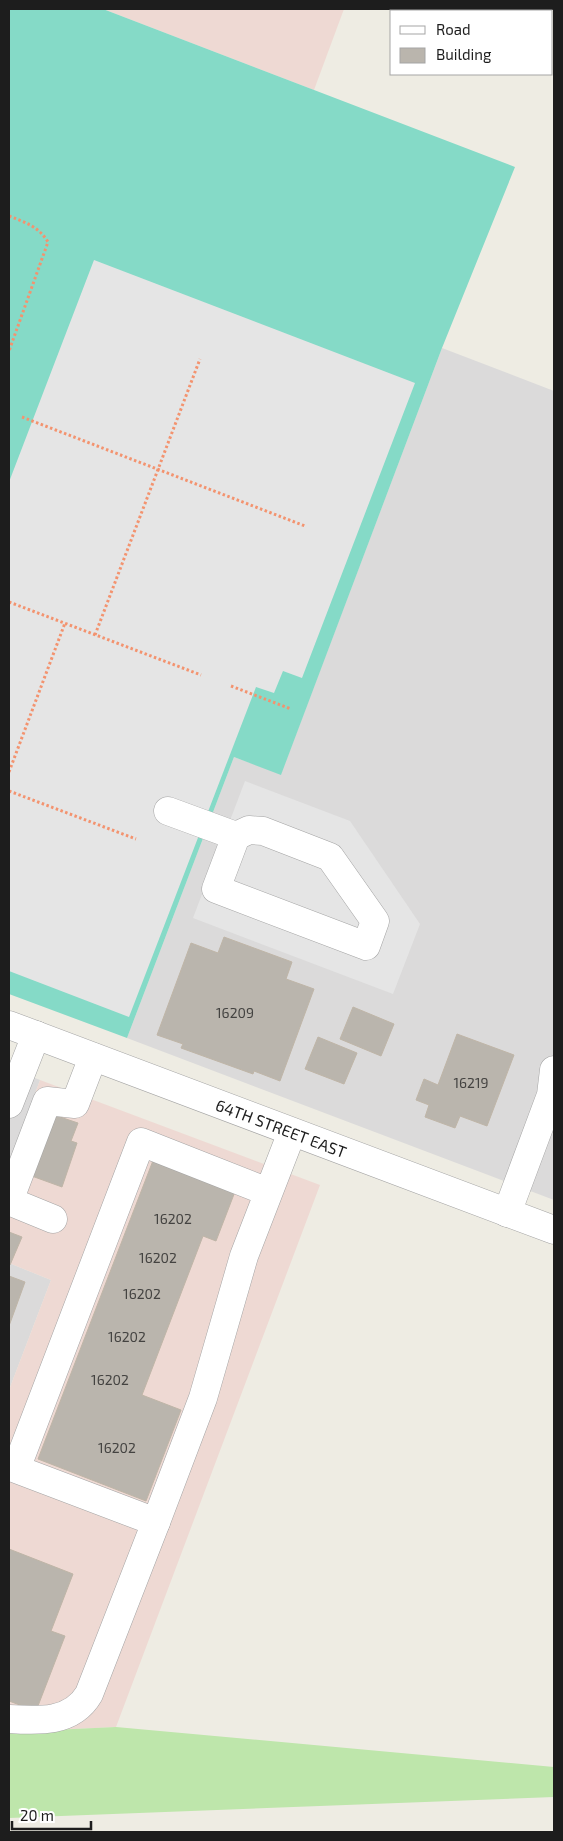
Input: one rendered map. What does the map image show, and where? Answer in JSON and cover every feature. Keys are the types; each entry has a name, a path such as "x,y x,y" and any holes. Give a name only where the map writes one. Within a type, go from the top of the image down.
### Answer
{"street":[{"path":"168,810 236,836 249,830 263,832 330,857 375,921 366,946 216,889 236,836"},
{"name":"64TH STREET EAST","path":"9,1025 554,1230"},
{"path":"9,1104 36,1035"},
{"path":"53,1219 9,1202 48,1102 75,1104 93,1057"},
{"path":"507,1213 551,1095 554,1070"},
{"path":"9,1719 31,1720 68,1714 82,1705 90,1694 203,1398 244,1256 292,1132"},
{"path":"156,1522 13,1480 141,1142 268,1192"}],"path":[{"path":"9,216 30,224 43,233 48,242 9,351"},
{"path":"95,635 200,358"},
{"path":"22,417 305,526"},
{"path":"9,602 201,675"},
{"path":"9,772 65,623"},
{"path":"231,686 291,709"},
{"path":"9,791 136,839"}],"shaded area":[{"path":"9,9 103,9 515,167 442,348 281,775 234,757 127,1038 9,994"},
{"path":"103,9 344,9 314,90"},
{"path":"94,260 415,383 302,678 283,671 274,693 256,687 129,1017 9,971 9,482"},
{"path":"442,348 554,391 554,1200 127,1038 234,757 281,774"},
{"path":"245,781 350,821 420,924 393,994 193,918"},
{"path":"9,1068 40,1080 9,1164"},
{"path":"40,1080 320,1185 116,1727 9,1732 9,1390 51,1280 9,1263 9,1164"},
{"path":"9,1263 51,1280 9,1390"}],"green space":[{"path":"116,1727 554,1767 554,1797 9,1818 9,1732"}],"building":[{"path":"224,937 292,962 286,979 314,989 280,1081 254,1071 253,1074 181,1048 183,1044 157,1035 191,943 218,953"},
{"path":"353,1007 394,1024 381,1056 340,1039"},
{"path":"457,1034 514,1055 487,1126 460,1116 455,1128 425,1117 429,1105 416,1100 424,1079 438,1085"},
{"path":"318,1037 357,1053 344,1084 305,1069"},
{"path":"51,1114 78,1123 71,1141 77,1143 62,1187 29,1175"},
{"path":"154,1158 236,1189 216,1241 203,1236 142,1395 181,1410 146,1501 38,1459"},
{"path":"9,1232 22,1237 10,1265 9,1264"},
{"path":"9,1276 25,1282 9,1326"},
{"path":"9,1549 73,1574 51,1631 65,1636 36,1711 9,1701"}]}
